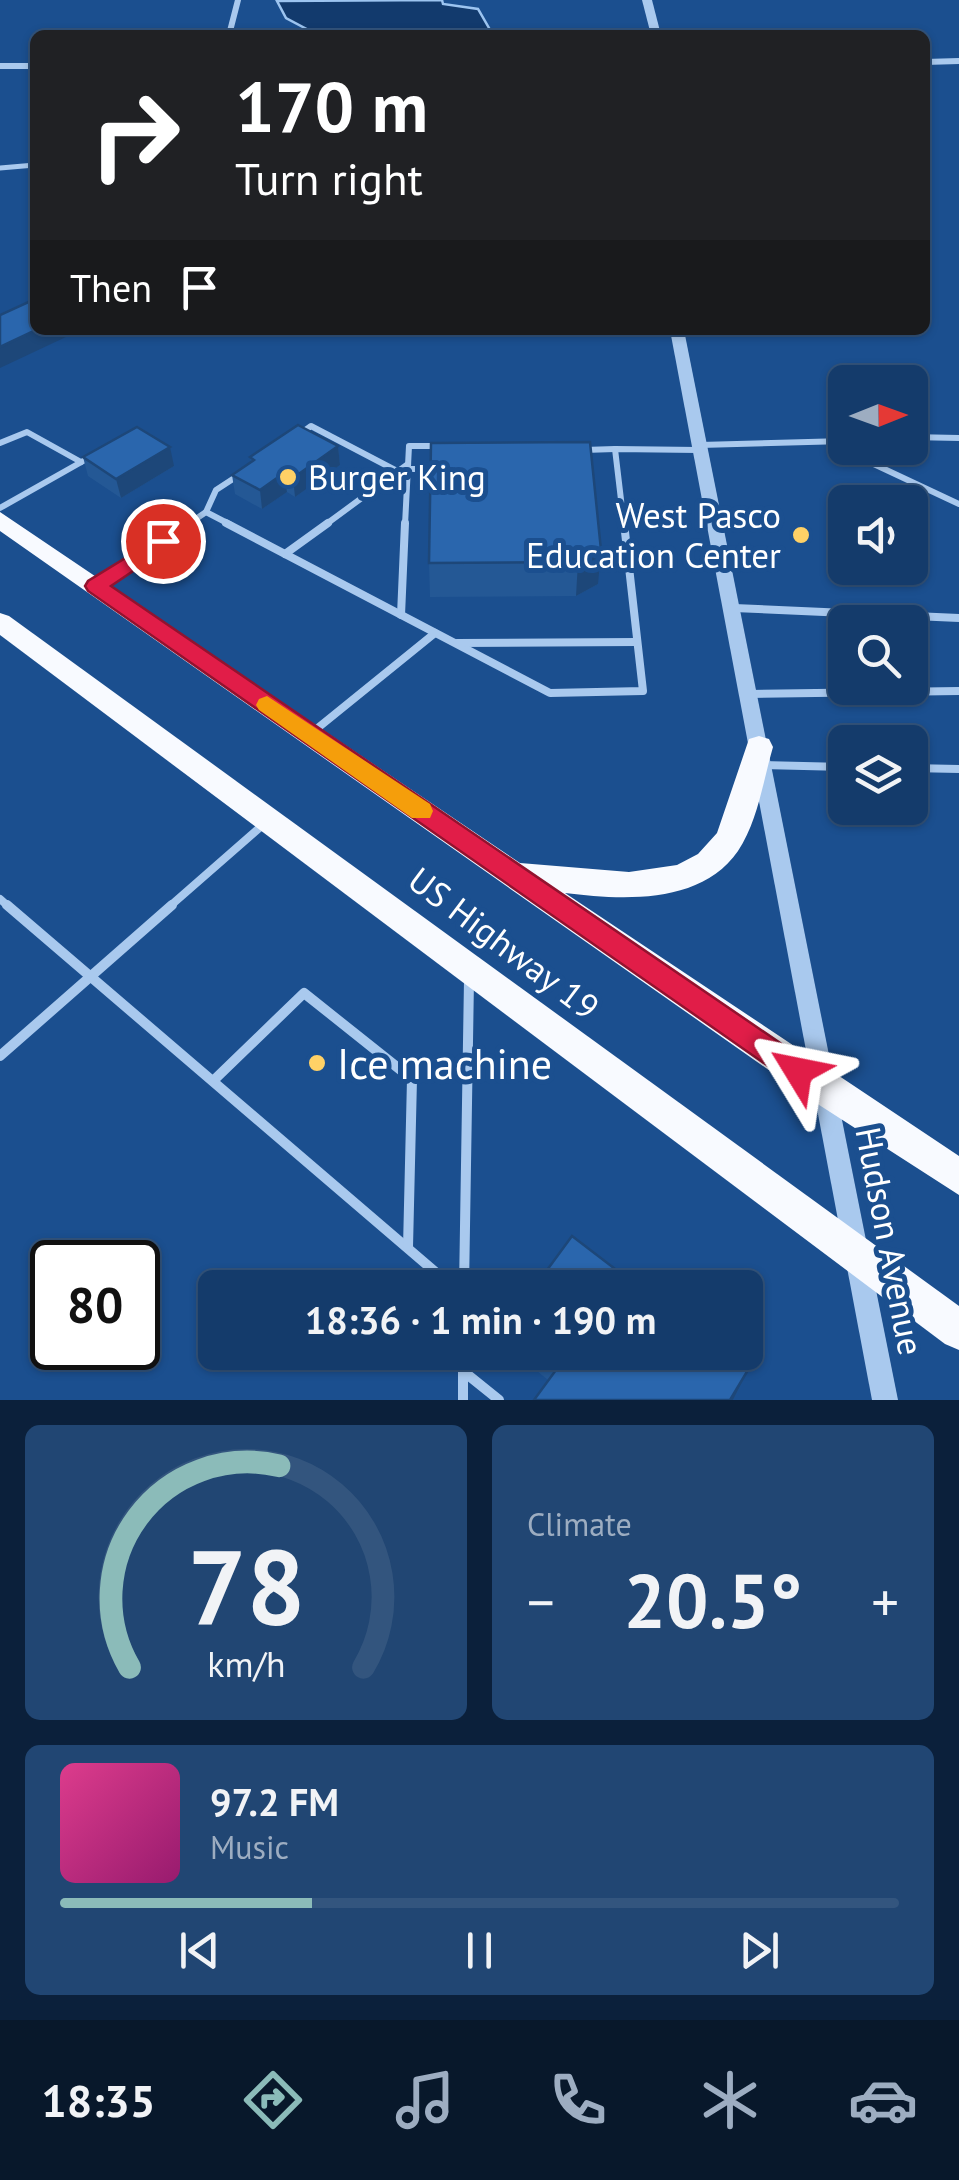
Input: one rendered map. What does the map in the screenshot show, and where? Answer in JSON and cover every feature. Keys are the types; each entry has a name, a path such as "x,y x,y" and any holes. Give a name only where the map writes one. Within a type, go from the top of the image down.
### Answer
{"highway":[{"name":"US Highway 19","path":"0,520 826,1090 959,1177"},
{"name":"US Highway 19","path":"0,622 959,1330"},
{"path":"514,875 665,882 698,869 727,842 760,756"}],"street":[{"path":"230,30 238,0"},
{"path":"647,0 655,30"},
{"path":"930,62 959,62"},
{"path":"0,66 30,66"},
{"name":"Hudson Avenue","path":"677,335 885,1400"}],"lane":[{"path":"0,168 30,165"},
{"path":"295,437 311,426 398,471"},
{"path":"0,443 27,432 81,462"},
{"path":"928,437 959,438"},
{"path":"580,450 828,444"},
{"path":"401,615 408,446 444,446"},
{"path":"206,512 550,693 642,691 615,449"},
{"path":"0,508 96,454"},
{"path":"876,465 959,504"},
{"path":"285,554 398,471 408,467 442,469"},
{"path":"96,586 206,512 216,490 248,469"},
{"path":"731,608 959,618"},
{"path":"310,734 435,633"},
{"path":"456,643 637,642"},
{"path":"748,694 959,691"},
{"path":"760,756 828,765"},
{"path":"928,768 959,769"},
{"path":"0,1056 269,820"},
{"path":"0,899 433,1270"},
{"path":"464,1270 470,970"},
{"path":"214,1080 304,993 412,1079 408,1248"},
{"path":"463,1371 463,1400"},
{"path":"463,1371 499,1400"}],"water":[{"path":"442,0 443,4 478,9 490,30 309,30 286,18 277,1"}],"building":[{"path":"30,301 30,333 0,347 0,315"},
{"path":"298,425 338,446 293,478 284,473 260,490 232,475 254,460 250,457"},
{"path":"137,427 170,447 116,479 83,457"},
{"path":"590,442 601,550 578,562 429,563 431,443"},
{"path":"572,1236 616,1270 547,1270"},
{"path":"556,1370 748,1370 730,1400 534,1400"}],"slow traffic":[{"path":"267,705 421,811"}],"place":[{"name":"Burger King","path":"288,477"},
{"name":"West Pasco Education Center","path":"801,535"},
{"name":"Ice machine","path":"317,1063"}],"route":[{"path":"163,541 96,586 798,1071"}]}
